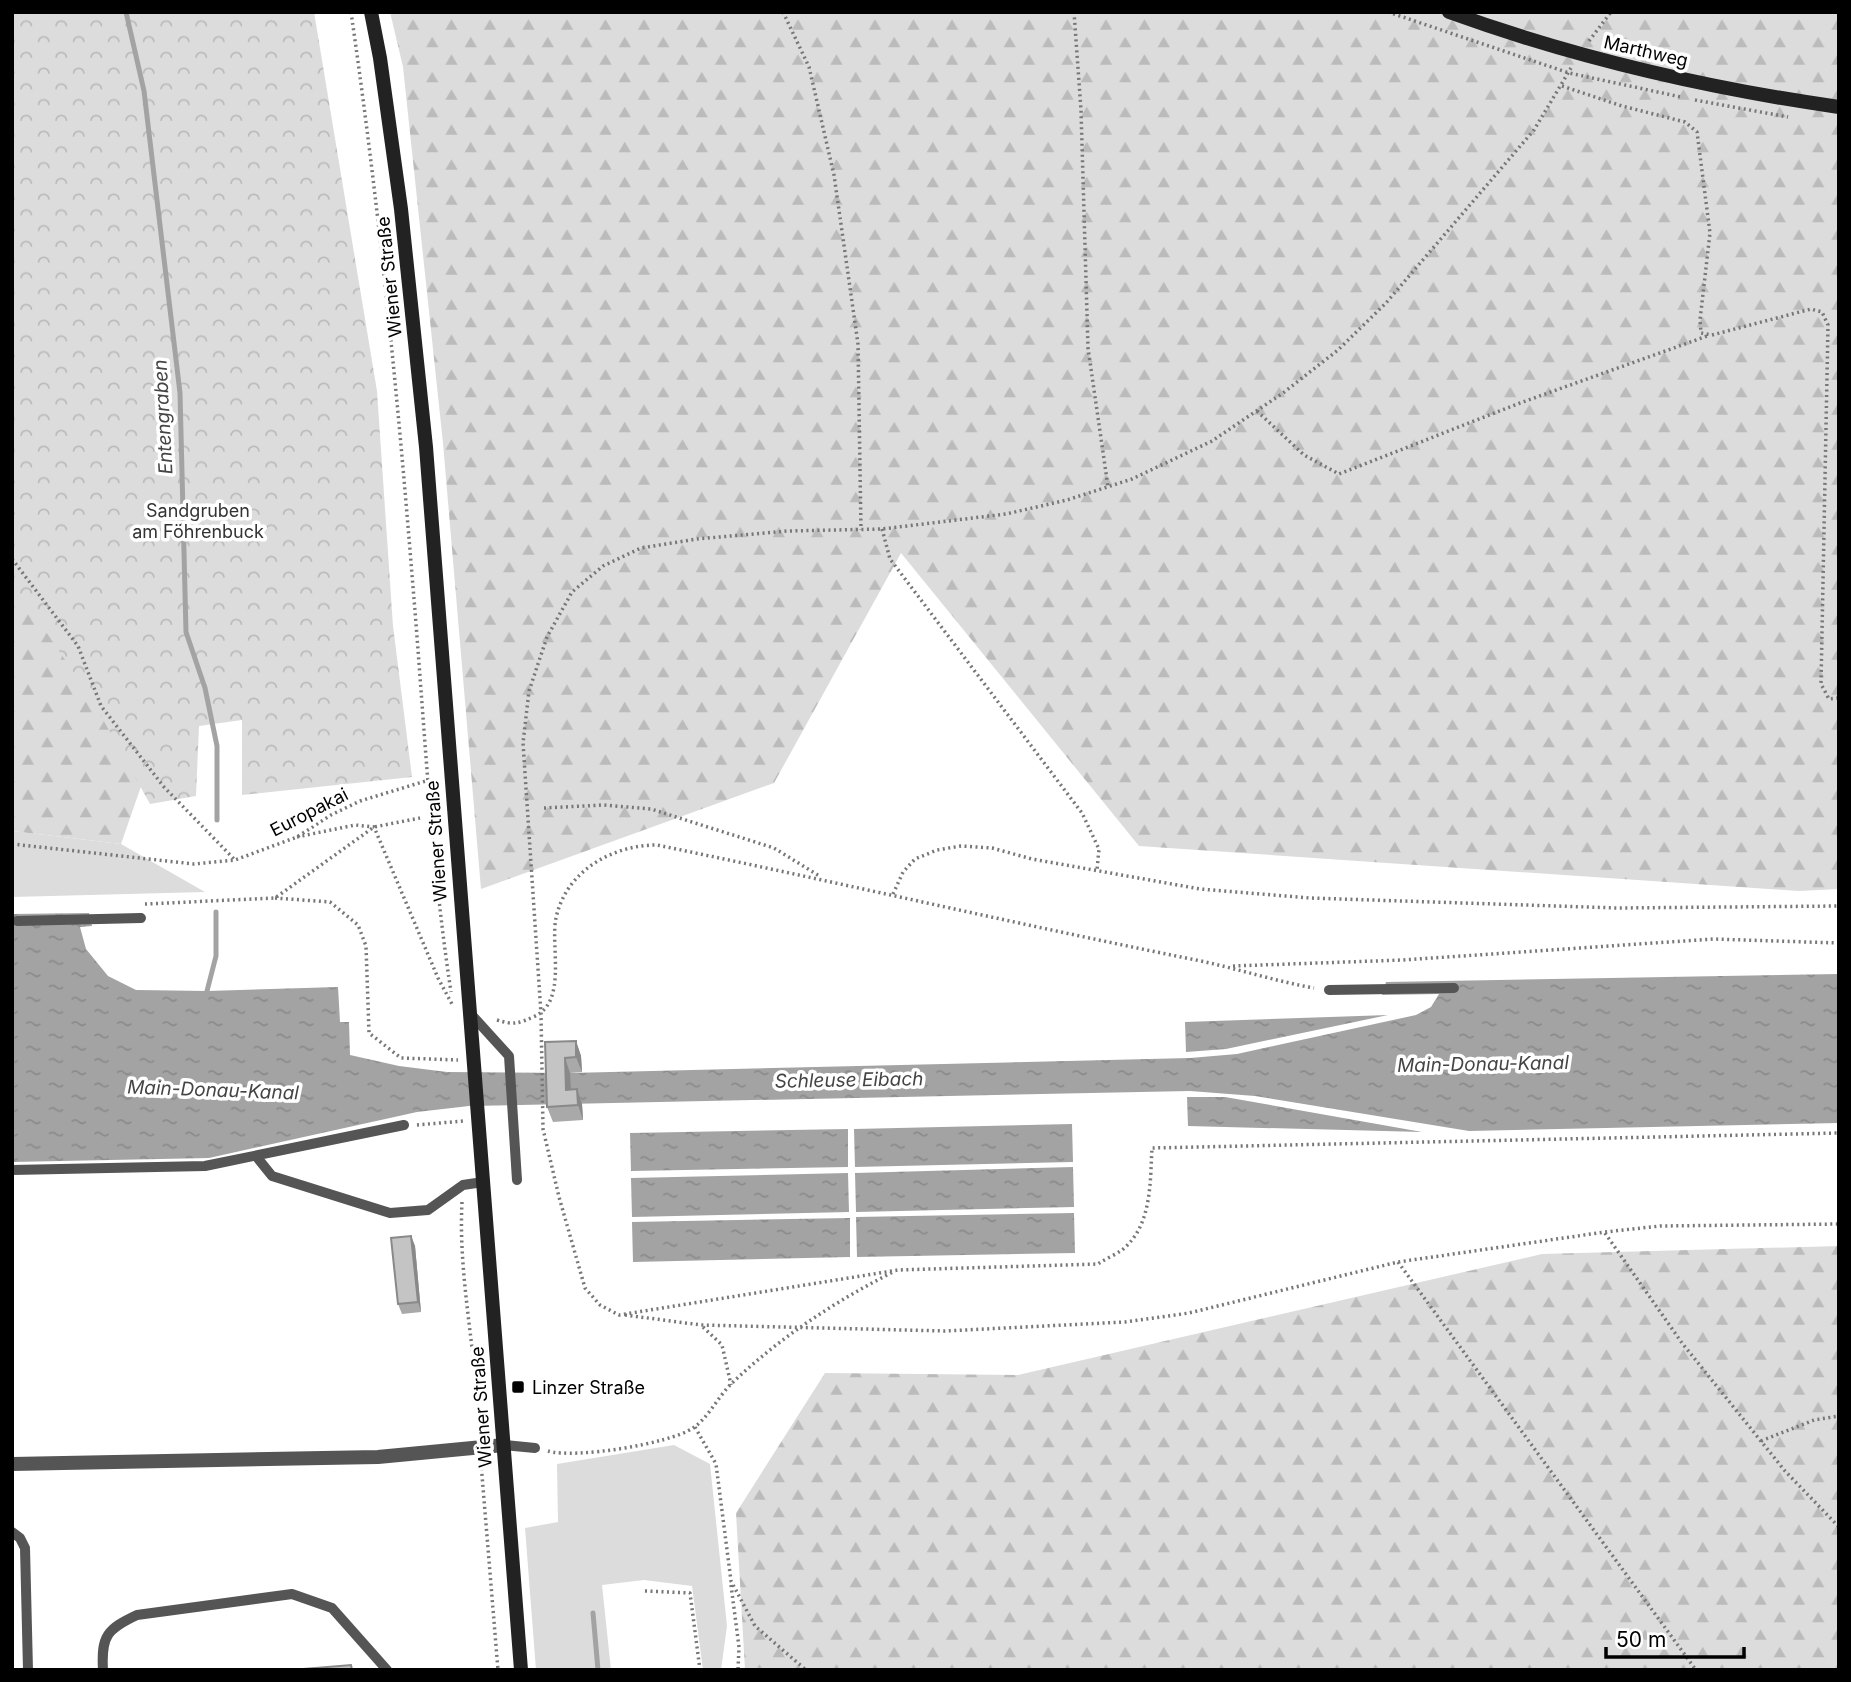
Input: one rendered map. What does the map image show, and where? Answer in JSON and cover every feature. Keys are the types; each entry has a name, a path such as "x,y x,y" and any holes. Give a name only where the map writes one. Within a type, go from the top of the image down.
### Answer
{"main road":[{"name":"Wiener Straße","path":"371,12 403,222 426,447 469,1012 465,1058 478,1121 521,1670"},
{"name":"Marthweg","path":"1449,12 1579,54 1642,71 1740,92 1839,107"}],"street":[{"path":"12,1464 378,1457 504,1445"}],"lane":[{"path":"17,921 141,918"},
{"path":"1329,990 1454,988"},
{"path":"469,1012 509,1056 517,1180"},
{"path":"12,1170 205,1166 404,1125"},
{"path":"256,1156 272,1176 390,1213 428,1210 463,1185 483,1182"},
{"path":"504,1445 535,1448"},
{"path":"12,1532 20,1538 25,1548 28,1670"},
{"path":"103,1670 105,1636 118,1624 137,1615 292,1594 332,1608 387,1670"}],"path":[{"path":"351,12 374,179 412,573 441,928 453,1006"},
{"path":"783,12 809,67 834,175 858,344 861,530"},
{"path":"1074,12 1081,110 1088,348 1108,487"},
{"path":"1611,12 1579,54 1534,130 1386,303 1338,351 1212,442 1132,480 1006,514 882,529 787,531 697,539 641,548 603,566 572,592 547,637 528,691 523,743 541,1014 543,1129 585,1288 600,1304 619,1315 701,1325 945,1331 1125,1322 1189,1313 1398,1262 1605,1232 1660,1226 1839,1224"},
{"path":"1562,86 1622,106 1685,122 1697,132 1710,233 1700,320 1701,333 1712,335"},
{"path":"1257,411 1304,455 1339,474 1520,403 1712,335 1811,309 1822,312 1828,325 1821,684 1829,699 1839,698"},
{"path":"882,529 890,559 1082,813 1098,849 1097,870"},
{"path":"12,559 78,646 101,706 164,787 235,860"},
{"name":"Europakai","path":"12,844 194,864 235,860 297,837 331,815 360,801 450,776"},
{"path":"544,808 603,804 651,809 774,848 825,880"},
{"path":"297,837 355,825 374,827 420,818"},
{"path":"374,827 438,978 453,1006 514,1025 541,1014 550,1001 555,984 556,918 566,893 582,872 605,855 638,845 657,845 893,894 1329,990"},
{"path":"275,898 374,827"},
{"path":"893,894 903,872 915,859 937,850 961,846 992,848 1032,859 1200,889 1310,898 1618,908 1839,906"},
{"path":"143,904 275,898 330,902 358,925 366,946 369,1033 401,1058 465,1058"},
{"path":"1227,966 1403,960 1713,939 1839,943"},
{"path":"404,1125 463,1121 464,1133"},
{"path":"619,1315 898,1270 1098,1264 1122,1250 1140,1230 1150,1195 1152,1148 1839,1133"},
{"path":"463,1185 464,1266 478,1394 499,1670"},
{"path":"1605,1232 1682,1343 1785,1471 1839,1527"},
{"path":"1398,1262 1696,1670"},
{"path":"535,1448 559,1454 627,1447 677,1437 695,1427 730,1385 800,1326 861,1288 898,1270"},
{"path":"701,1325 722,1345 730,1385"},
{"path":"1761,1441 1814,1420 1839,1416"},
{"path":"695,1427 716,1464 739,1647 738,1670"},
{"path":"731,1581 755,1626 807,1670"},
{"path":"645,1591 690,1593 700,1670"}],"green space":[{"name":"Sandgruben am Föhrenbuck","path":"12,12 314,12 377,391 393,626 412,777 242,795 242,720 199,726 196,796 150,804 91,698 12,582"},
{"path":"390,12 1839,12 1839,889 1799,891 1139,846 901,553 774,783 481,889 443,443 403,67"},
{"path":"12,573 154,749 121,844 12,831"},
{"path":"12,831 121,844 205,892 12,897"},
{"path":"1839,1246 1839,1670 745,1670 736,1513 825,1373 1018,1375 1542,1254"},
{"path":"674,1445 710,1464 727,1626 721,1670 703,1670 692,1586 644,1580 602,1585 611,1670 536,1670 525,1528 558,1522 557,1464"}],"water":[{"path":"89,913 92,926 80,927 86,949 108,976 136,990 338,987 340,1022 349,1022 350,1055 399,1066 447,1072 570,1073 1190,1058 1237,1054 1416,1015 1431,1007 1439,994 1382,995 1386,982 1839,974 1839,1123 1469,1131 1255,1096 1190,1091 469,1106 417,1112 209,1158 12,1162 12,914"},
{"path":"1388,1015 1226,1049 1186,1052 1185,1022"},
{"path":"1187,1097 1225,1097 1422,1132 1188,1126"},
{"path":"1072,1124 1073,1162 855,1167 854,1129"},
{"path":"848,1129 848,1167 631,1171 630,1133"},
{"path":"1073,1167 1074,1207 856,1212 855,1173"},
{"path":"848,1173 849,1212 632,1217 631,1178"},
{"path":"1074,1213 1075,1253 857,1257 856,1217"},
{"path":"850,1218 850,1257 633,1262 632,1222"}],"building":[{"path":"576,1041 576,1057 565,1058 566,1090 577,1089 578,1105 547,1107 545,1042"},
{"path":"411,1236 418,1302 398,1304 391,1238"},
{"path":"351,1665 352,1670 291,1670"}],"waterway":[{"name":"Entengraben","path":"126,12 144,91 180,393 186,632 205,688 217,746 217,820"},
{"name":"Entengraben","path":"207,991 216,956 216,912"},
{"name":"Entengraben","path":"593,1613 598,1670"}],"place":[{"name":"Linzer Straße","path":"518,1387"}],"water label":[{"name":"Main-Donau-Kanal","path":"1483,1064"},
{"name":"Schleuse Eibach","path":"849,1080"},
{"name":"Main-Donau-Kanal","path":"213,1090"}]}
